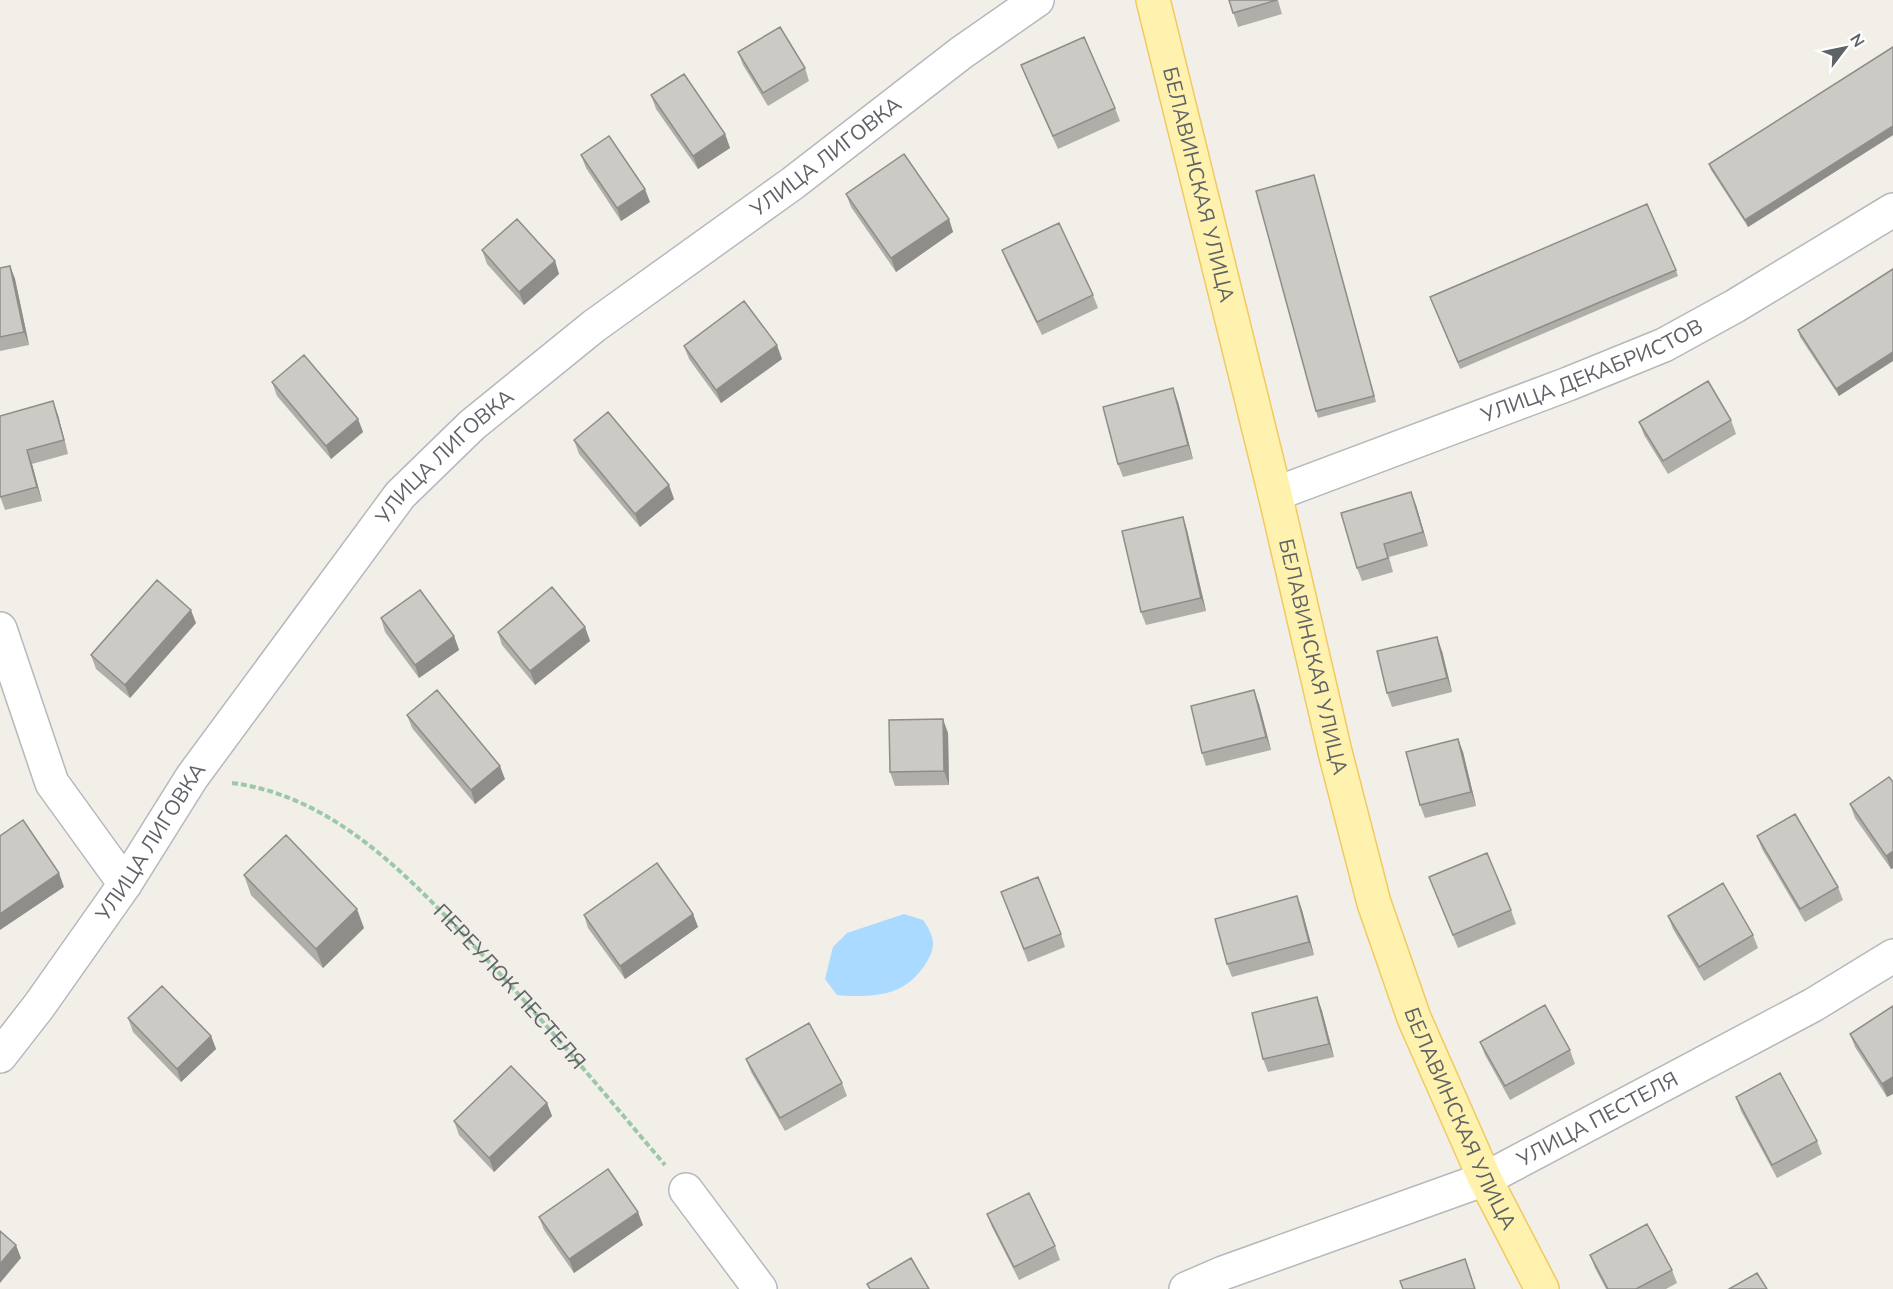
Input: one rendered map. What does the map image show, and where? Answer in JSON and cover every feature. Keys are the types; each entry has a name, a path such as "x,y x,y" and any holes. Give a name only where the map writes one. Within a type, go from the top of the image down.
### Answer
{"main road":[{"name":"БЕЛАВИНСКАЯ УЛИЦА","path":"1154,0 1275,494 1335,752 1374,903 1414,1018 1485,1179 1542,1289"}],"street":[{"name":"УЛИЦА ЛИГОВКА","path":"0,1056 39,1006 125,884 192,777 400,495 472,425 594,326 793,183 961,53 1037,0"},
{"name":"УЛИЦА ДЕКАБРИСТОВ","path":"1275,494 1568,384 1664,345 1735,306 1893,210"},
{"path":"0,629 52,783 125,884"},
{"name":"УЛИЦА ПЕСТЕЛЯ","path":"1186,1289 1223,1273 1485,1179 1813,1005 1893,956"},
{"path":"686,1190 760,1289"}],"path":[{"name":"ПЕРЕУЛОК ПЕСТЕЛЯ","path":"192,777 250,785 292,799 327,816 371,848 420,889 525,999 686,1190"}],"water":[{"path":"904,914 923,920 932,936 932,952 922,969 907,984 887,993 861,996 837,995 825,979 833,947 847,933"}],"building":[{"path":"1229,0 1277,0 1233,13"},
{"path":"780,27 805,68 763,93 738,52"},
{"path":"1084,37 1115,108 1053,136 1021,65"},
{"path":"1893,47 1893,126 1745,220 1709,164"},
{"path":"684,74 725,134 693,156 651,95"},
{"path":"609,136 645,189 617,208 581,155"},
{"path":"904,154 949,219 891,258 846,194"},
{"path":"1314,175 1374,396 1316,411 1256,191"},
{"path":"1647,204 1676,270 1458,362 1430,297"},
{"path":"517,219 555,261 519,292 482,250"},
{"path":"1059,223 1093,295 1037,322 1002,250"},
{"path":"10,266 24,332 0,337 0,268"},
{"path":"1893,269 1893,352 1836,389 1798,330"},
{"path":"744,301 777,345 716,390 684,346"},
{"path":"304,355 358,419 326,446 272,382"},
{"path":"1708,381 1731,420 1663,461 1639,422"},
{"path":"1173,388 1188,445 1118,464 1103,407"},
{"path":"53,401 64,440 27,450 37,487 0,497 0,416"},
{"path":"608,412 669,485 635,514 574,440"},
{"path":"1411,492 1423,532 1384,544 1388,558 1357,568 1341,513"},
{"path":"1183,517 1201,598 1141,612 1122,531"},
{"path":"157,580 191,610 125,685 91,655"},
{"path":"552,587 585,627 530,671 498,632"},
{"path":"420,590 454,636 415,665 381,618"},
{"path":"1437,637 1447,678 1387,693 1377,651"},
{"path":"437,690 500,766 471,790 407,715"},
{"path":"1254,690 1266,737 1202,753 1191,706"},
{"path":"943,719 944,771 890,772 889,720"},
{"path":"1458,739 1471,792 1420,805 1406,752"},
{"path":"1889,777 1893,782 1893,851 1886,856 1850,804"},
{"path":"1795,814 1838,887 1800,909 1757,836"},
{"path":"23,820 59,873 0,914 0,836"},
{"path":"286,835 357,909 316,949 244,875"},
{"path":"1487,853 1511,910 1453,935 1429,877"},
{"path":"657,863 693,914 620,966 584,915"},
{"path":"1038,877 1061,934 1024,949 1001,892"},
{"path":"1723,883 1753,935 1699,967 1668,916"},
{"path":"1297,896 1309,942 1227,964 1215,919"},
{"path":"162,986 211,1036 177,1069 128,1018"},
{"path":"1317,997 1329,1044 1263,1059 1252,1013"},
{"path":"1545,1005 1570,1050 1505,1086 1480,1042"},
{"path":"1893,1006 1893,1077 1882,1084 1850,1034"},
{"path":"809,1023 842,1083 780,1118 746,1059"},
{"path":"511,1066 547,1103 489,1158 454,1121"},
{"path":"1780,1073 1817,1141 1772,1165 1736,1097"},
{"path":"608,1169 638,1212 569,1259 539,1217"},
{"path":"1029,1193 1055,1246 1014,1267 987,1214"},
{"path":"1647,1224 1672,1270 1636,1289 1608,1289 1590,1255"},
{"path":"0,1231 16,1245 0,1264"},
{"path":"911,1258 929,1289 870,1289 867,1284"},
{"path":"1465,1259 1475,1289 1403,1289 1400,1281"},
{"path":"1757,1273 1767,1289 1729,1289"}]}
